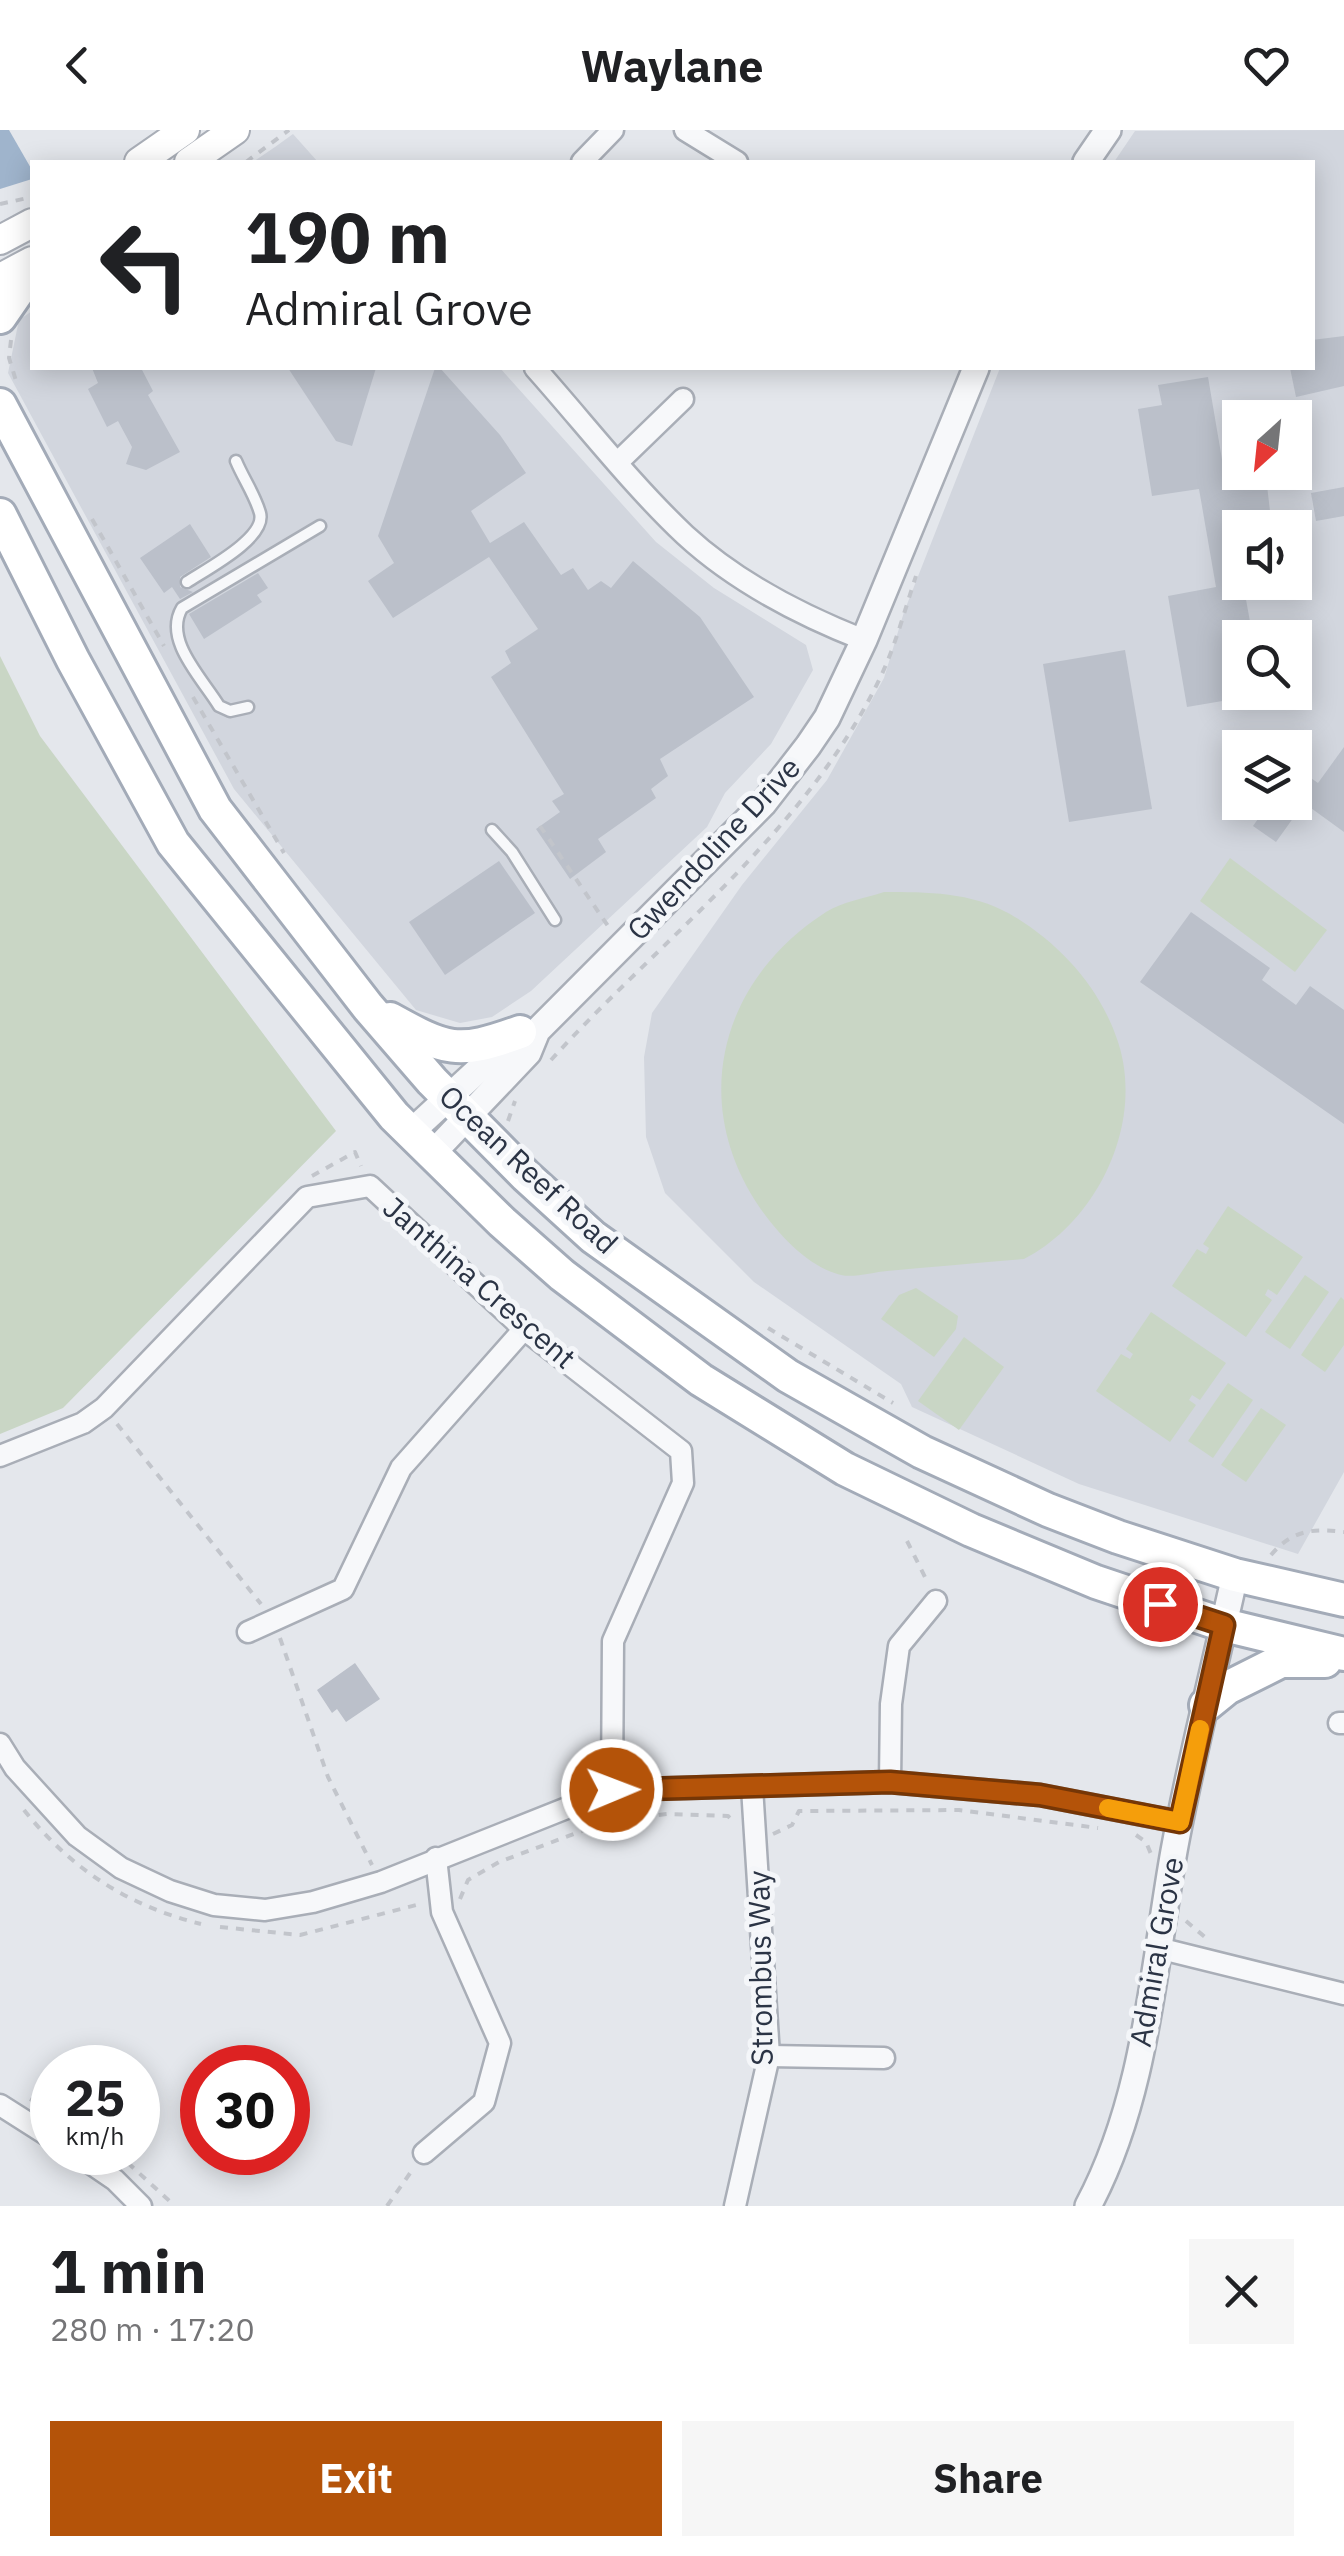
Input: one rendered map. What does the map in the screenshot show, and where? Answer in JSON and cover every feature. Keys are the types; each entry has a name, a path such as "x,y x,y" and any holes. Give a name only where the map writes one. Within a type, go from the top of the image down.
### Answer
{"main road":[{"path":"142,160 186,130"},
{"path":"192,160 235,130"},
{"path":"0,240 30,224"},
{"path":"0,278 30,262"},
{"path":"0,317 30,280"},
{"name":"Ocean Reef Road","path":"0,405 215,810 368,1007 593,1237 788,1376 892,1436 1020,1498 1118,1537 1235,1575 1344,1600"},
{"name":"Ocean Reef Road","path":"0,516 72,660 172,843 421,1144 562,1274 702,1380 845,1469 971,1530 1096,1582 1224,1625 1344,1654"},
{"path":"0,549 72,660"},
{"path":"368,1007 438,1045 486,1044 529,1032"},
{"path":"1206,1705 1227,1688 1281,1661 1344,1662"}],"street":[{"path":"584,160 613,130"},
{"path":"685,130 735,160"},
{"path":"1087,160 1108,130"},
{"path":"537,370 686,535 729,569 793,609 864,640"},
{"name":"Gwendoline Drive","path":"468,1106 529,1032 763,804 826,718 864,640 975,370"},
{"path":"618,462 683,398"},
{"name":"Gwendoline Drive","path":"421,1144 528,1053 529,1032"},
{"name":"Janthina Crescent","path":"0,1456 82,1424 104,1408 307,1197 370,1186 524,1329 681,1452 683,1483 614,1640 612,1790"},
{"path":"248,1632 342,1589 401,1468 524,1329"},
{"name":"Admiral Grove","path":"1088,2206 1114,2147 1130,2095 1180,1822 1235,1575"},
{"path":"890,1782 892,1704 899,1646 936,1601"},
{"path":"0,1744 15,1768 77,1836 121,1868 170,1891 214,1905 265,1910 313,1902 381,1882 612,1790 890,1782 1040,1795 1180,1822"},
{"name":"Strombus Way","path":"735,2206 769,2056 758,1834 752,1787"},
{"path":"424,2154 484,2102 500,2043 442,1912 436,1858"},
{"path":"1158,1948 1344,1994"},
{"path":"769,2056 884,2058"},
{"path":"0,2105 30,2124"},
{"path":"108,2175 141,2206"}],"lane":[{"path":"187,582 251,538 260,526 260,514 236,461"},
{"path":"248,707 230,711 219,706 177,640 174,621 182,608 320,526"},
{"path":"492,830 512,852 555,920"}],"path":[{"path":"249,160 288,130"},
{"path":"0,204 30,197"},
{"path":"540,826 613,933"},
{"path":"468,1106 514,1132"},
{"path":"762,1324 896,1405"},
{"path":"1280,1562 1268,1558 1284,1540 1300,1532 1344,1532"},
{"path":"906,1540 936,1601"},
{"path":"15,1799 50,1842 76,1866 114,1891 172,1916 238,1930 300,1936 420,1903 432,1912 457,1908 468,1880 499,1862 611,1820 667,1814 728,1816 747,1832 773,1834 792,1825 799,1811 959,1810 1102,1829"},
{"path":"1134,1834 1146,1842 1150,1866"},
{"path":"388,2206 424,2154"},
{"path":"141,2175 175,2206"}],"shaded area":[{"path":"1344,130 1344,1472 1298,1554 1079,1484 912,1407 901,1384 754,1282 665,1193 646,1137 644,1057 652,1013 742,885 827,780 884,678 904,612 999,370 1315,370 1315,160 1115,160 1135,131"},
{"path":"293,134 316,160 256,160"},
{"path":"30,312 30,370 502,370 656,542 714,588 806,645 813,670 771,744 725,793 707,827 531,991 492,1017 460,1023 416,1010 234,789 8,373 19,320"}],"green space":[{"path":"0,656 40,736 336,1131 63,1408 0,1434"},
{"path":"1230,858 1327,930 1295,972 1200,901"},
{"path":"884,892 964,897 995,907 1028,925 1075,967 1099,1001 1117,1039 1124,1070 1125,1103 1120,1135 1109,1165 1074,1220 1024,1259 841,1275 817,1265 785,1239 760,1208 738,1168 725,1127 721,1086 726,1046 740,1008 761,972 790,940 826,912"},
{"path":"1228,1206 1303,1257 1277,1295 1268,1289 1265,1295 1272,1300 1246,1337 1172,1286 1197,1249 1206,1254 1209,1248 1203,1244"},
{"path":"1305,1275 1329,1292 1290,1349 1265,1332"},
{"path":"916,1288 958,1316 956,1329 934,1357 881,1319 899,1295"},
{"path":"1341,1297 1344,1345 1325,1372 1301,1355"},
{"path":"1151,1312 1226,1363 1200,1400 1192,1395 1189,1400 1196,1405 1170,1442 1096,1391 1121,1354 1130,1359 1133,1354 1126,1349"},
{"path":"964,1337 1004,1367 959,1430 918,1401"},
{"path":"1228,1383 1253,1400 1213,1458 1188,1441"},
{"path":"1261,1408 1286,1425 1246,1482 1221,1465"}],"water":[{"path":"0,130 9,130 30,167 30,180 0,189"}],"building":[{"path":"1344,336 1344,386 1296,397 1290,370 1315,370 1315,340"},
{"path":"93,370 142,370 153,391 148,395 180,452 146,470 126,464 132,447 118,421 107,427 88,389 98,383"},
{"path":"289,370 375,370 352,446 336,441"},
{"path":"434,370 442,370 500,435 526,473 471,511 490,543 524,522 561,575 573,568 588,590 601,581 611,588 633,561 700,617 754,697 660,759 668,776 651,789 656,798 598,839 606,852 570,879 536,829 560,812 552,801 564,794 491,677 511,663 505,651 538,629 489,557 393,618 368,581 394,563 378,536"},
{"path":"1208,377 1222,459 1222,490 1268,490 1270,510 1222,510 1222,600 1246,600 1250,620 1222,620 1222,701 1187,707 1168,596 1216,587 1199,489 1152,496 1138,409 1162,405 1158,385"},
{"path":"1344,487 1344,516 1316,521 1311,493"},
{"path":"190,524 211,557 180,577 180,587 193,592 180,599 172,587 164,593 140,558"},
{"path":"258,573 268,588 257,595 262,602 204,639 189,614"},
{"path":"1125,650 1152,809 1069,822 1043,664"},
{"path":"1344,747 1344,832 1312,809 1312,779 1318,783"},
{"path":"1257,820 1292,820 1276,842 1253,826"},
{"path":"499,861 535,913 445,975 409,922"},
{"path":"1191,912 1270,968 1262,980 1296,1005 1310,986 1344,1010 1344,1124 1140,982"},
{"path":"355,1663 380,1699 346,1722 337,1709 332,1713 317,1690"}],"slow traffic":[{"path":"1108,1808 1180,1822 1200,1729"}],"route":[{"path":"612,1790 890,1782 1040,1795 1180,1822 1224,1625 1160,1604"}]}
